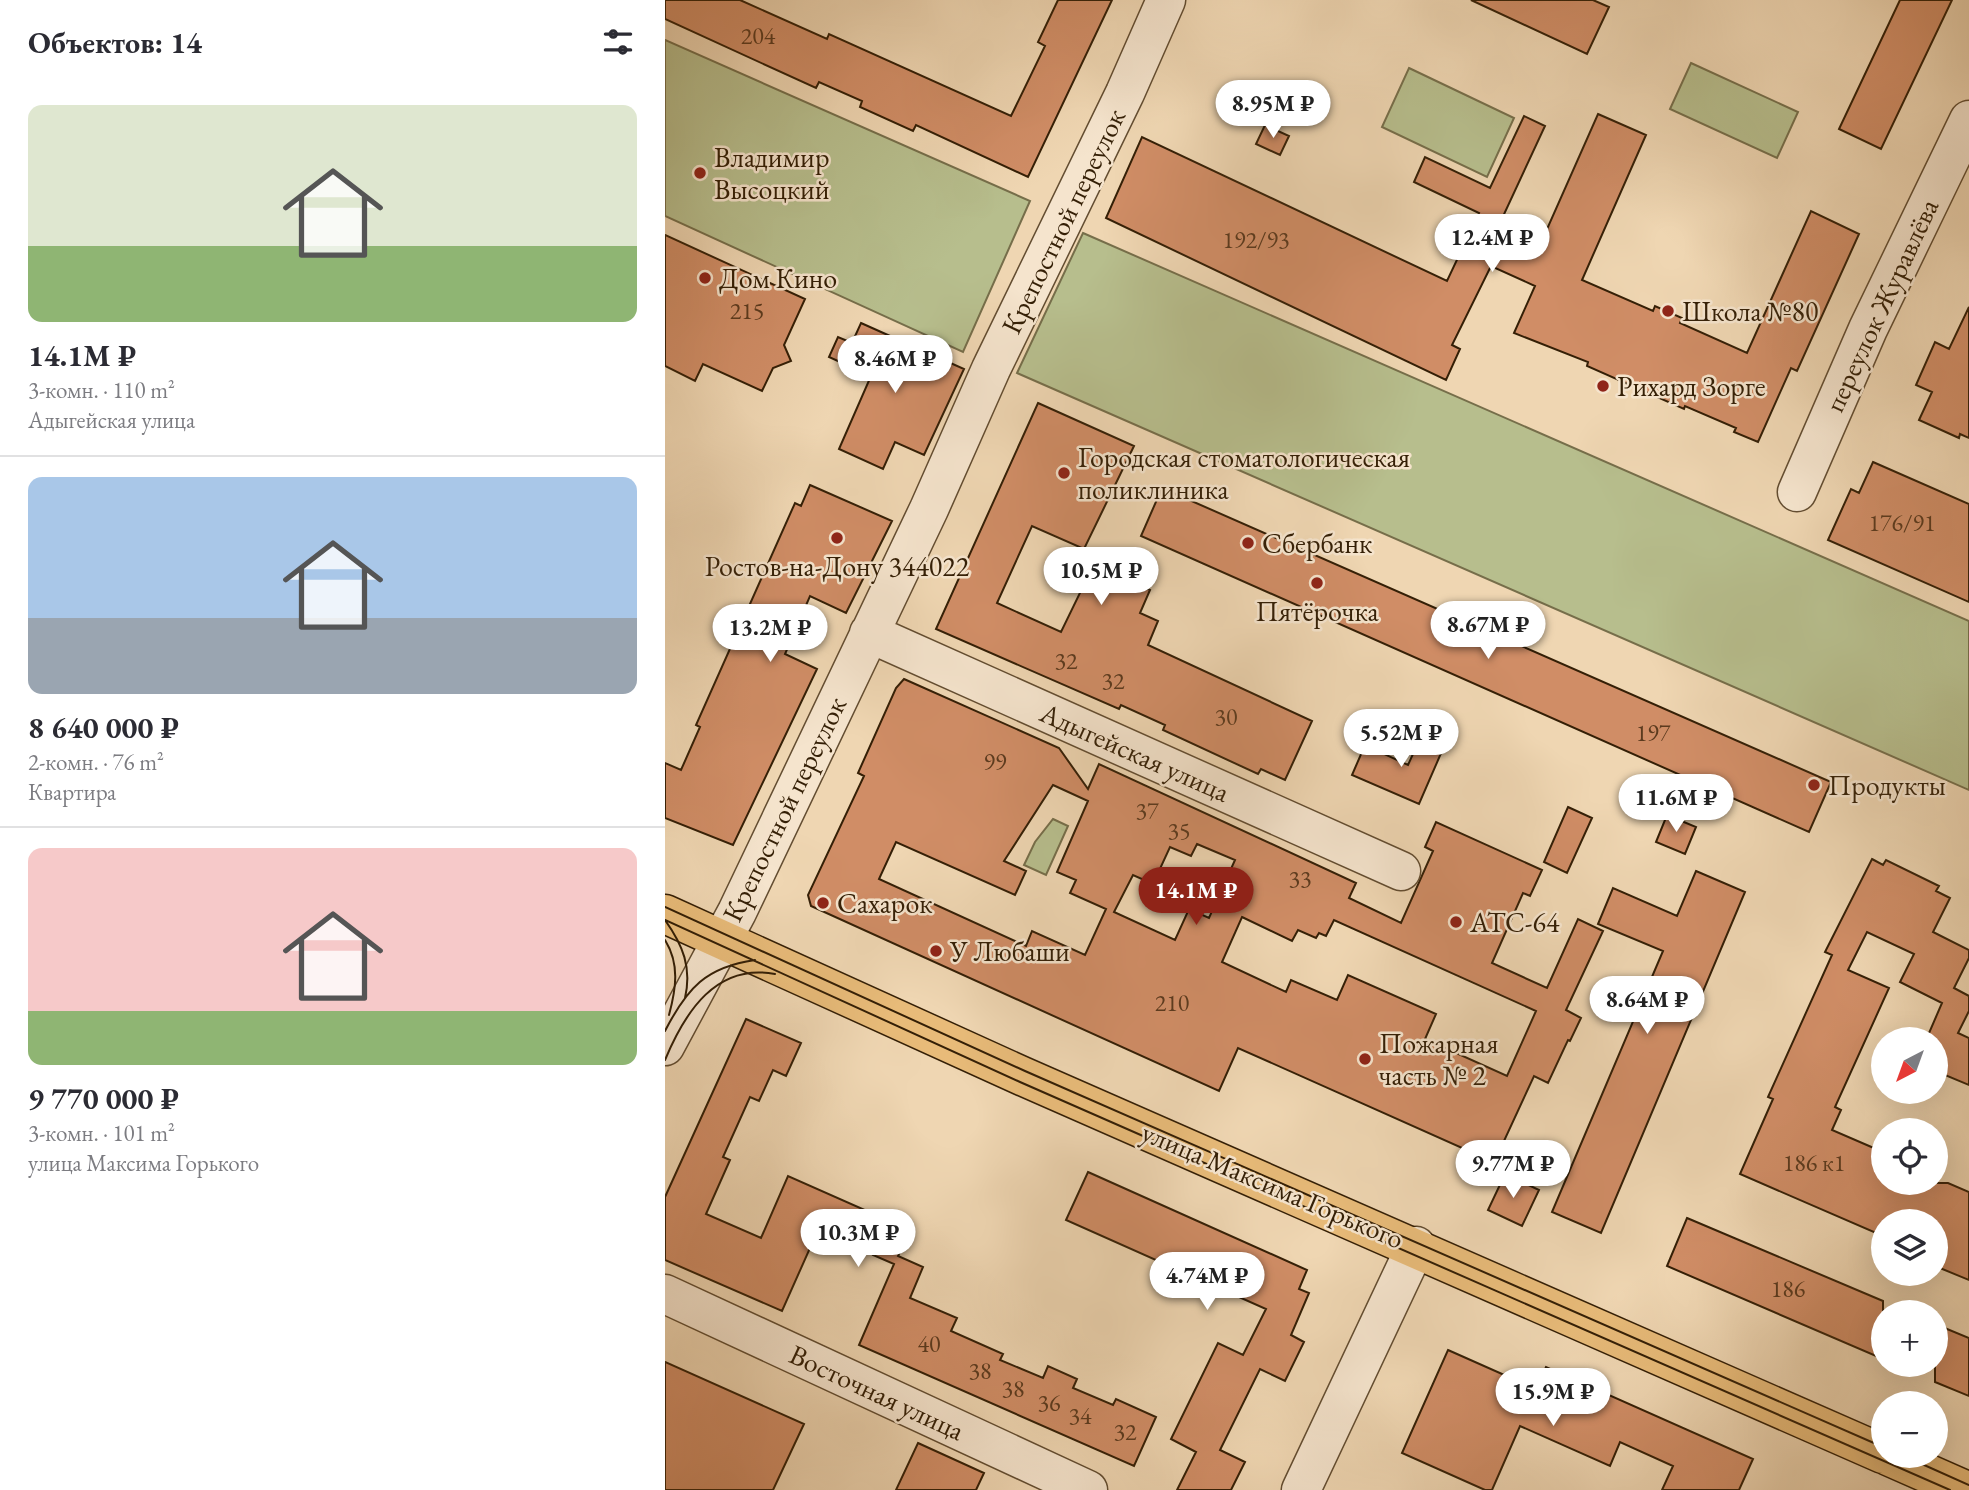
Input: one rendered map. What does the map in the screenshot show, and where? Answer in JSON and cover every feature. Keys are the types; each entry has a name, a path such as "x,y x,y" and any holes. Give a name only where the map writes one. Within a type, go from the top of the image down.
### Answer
{"main road":[{"name":"улица Максима Горького","path":"665,914 1035,1082 1416,1246 1871,1449"},
{"path":"1915,1468 1965,1490"}],"street":[{"name":"Крепостной переулок","path":"665,1046 737,912 991,369 1125,93 1166,0"},
{"name":"переулок Журавлёва","path":"1797,492 1868,329 1969,120"},
{"name":"Адыгейская улица","path":"869,633 1402,871"},
{"path":"1301,1490 1416,1246"},
{"name":"Восточная улица","path":"665,1294 1089,1490"}],"green space":[{"path":"665,40 1030,201 963,352 665,216"},
{"path":"1691,63 1798,112 1777,158 1670,109"},
{"path":"1409,68 1514,118 1487,177 1382,127"},
{"path":"1083,233 1969,621 1969,790 1017,373"},
{"path":"1053,819 1068,826 1046,875 1024,865 1035,842"}],"building":[{"path":"665,0 740,0 827,39 829,34 1011,116 1045,46 1038,42 1058,0 1112,0 1028,177 916,125 913,131 860,107 862,101 819,82 816,88 665,19"},
{"path":"1471,0 1593,0 1609,7 1587,54"},
{"path":"1900,0 1952,0 1881,149 1839,129"},
{"path":"1598,114 1646,135 1582,280 1653,311 1655,306 1682,318 1680,323 1747,353 1811,211 1859,234 1797,371 1791,368 1758,442 1734,432 1736,428 1685,406 1684,409 1587,366 1588,362 1514,333 1535,286 1491,266 1452,345 1460,349 1446,380 1106,218 1142,137 1447,281 1479,213 1414,182 1425,157 1490,188 1524,116 1545,126 1499,225 1540,245"},
{"path":"1265,125 1289,136 1280,155 1256,144"},
{"path":"665,235 805,299 784,345 791,361 773,368 762,391 703,364 695,381 665,366"},
{"path":"1969,307 1969,438 1960,434 1959,438 1919,420 1932,392 1916,385 1935,342 1949,349"},
{"path":"861,323 964,369 924,455 895,442 883,469 839,449 871,376 829,357 838,337 852,343"},
{"path":"1038,403 1134,446 1084,549 1032,526 997,603 1061,632 1094,564 1150,590 1140,613 1158,621 1148,645 1312,721 1285,780 1261,769 1258,774 1163,730 1165,725 1121,705 1119,709 936,629"},
{"path":"1873,462 1969,504 1969,602 1828,540 1851,489 1859,493"},
{"path":"810,485 892,521 846,613 810,596 785,654 817,669 733,845 665,818 665,763 681,770 700,727 696,725 795,503 801,506"},
{"path":"1162,488 1831,782 1809,832 1141,536"},
{"path":"904,679 1059,748 1088,789 1099,764 1356,883 1349,898 1401,923 1433,851 1425,847 1436,822 1542,870 1530,896 1523,893 1492,963 1547,988 1578,919 1603,931 1566,1010 1581,1018 1548,1083 1534,1076 1492,1167 1467,1156 1469,1151 1238,1048 1219,1091 811,906 808,895 864,776 858,773 896,688","holes":["1053,785 1088,801 1057,872 1076,880 1070,893 1106,909 1085,955 1032,931 1026,946 879,879 896,842 1015,895 1026,871 1004,861","1197,844 1235,860 1209,918 1189,909 1175,940 1114,912 1133,875 1153,884 1170,847 1191,856","1242,917 1292,941 1298,930 1316,938 1319,933 1326,936 1334,920 1536,1011 1507,1076 1425,1039 1436,1014 1348,975 1337,1000 1291,980 1286,992 1222,962"]},
{"path":"1422,734 1445,744 1419,804 1352,775 1365,745 1408,765"},
{"path":"1568,807 1592,818 1567,873 1544,862"},
{"path":"1667,815 1696,827 1685,854 1656,842"},
{"path":"1872,859 1883,865 1886,860 1939,886 1936,891 1950,898 1933,932 1969,950 1969,958 1954,988 1969,996 1969,1011 1958,1033 1969,1038 1969,1085 1948,1076 1948,1027 1932,1027 1942,1003 1900,982 1914,954 1867,932 1848,970 1889,988 1835,1107 1841,1110 1832,1130 1871,1147 1871,1195 1948,1195 1948,1183 1969,1192 1969,1280 1948,1271 1948,1209 1871,1209 1871,1231 1740,1174 1773,1099 1768,1097 1832,955 1825,952"},
{"path":"1696,871 1745,892 1601,1233 1552,1212 1663,951 1598,924 1613,888 1677,916"},
{"path":"746,1019 801,1043 786,1076 773,1070 759,1101 750,1097 723,1157 730,1160 706,1214 761,1238 788,1176 910,1230 898,1256 923,1267 910,1298 957,1318 951,1331 1003,1354 1000,1360 1043,1378 1048,1366 1077,1379 1073,1388 1113,1405 1116,1399 1156,1417 1134,1466 859,1345 894,1264 873,1255 877,1245 822,1221 782,1311 665,1260 665,1197"},
{"path":"1088,1172 1307,1270 1299,1289 1309,1293 1291,1335 1304,1342 1285,1381 1260,1369 1220,1450 1245,1462 1231,1490 1177,1490 1196,1452 1171,1439 1218,1343 1243,1355 1266,1309 1066,1220"},
{"path":"1505,1174 1539,1190 1522,1226 1488,1210"},
{"path":"1687,1218 1881,1300 1871,1300 1871,1354 1667,1266"},
{"path":"1948,1329 1969,1338 1969,1396 1935,1382 1935,1377 1948,1377"},
{"path":"1448,1350 1536,1389 1546,1367 1753,1459 1739,1490 1662,1490 1673,1466 1620,1442 1610,1466 1520,1426 1492,1490 1485,1490 1402,1453"},
{"path":"665,1362 804,1424 773,1490 665,1490"},
{"path":"918,1443 984,1473 976,1490 896,1490"}],"tram line":[{"path":"665,907 1025,1071 1871,1442"},
{"path":"665,920 1020,1082 1950,1490"},
{"path":"665,920 684,957 687,977 685,998"},
{"path":"665,940 675,967 669,1015"},
{"path":"665,1031 681,1003 700,982 723,968 755,960"},
{"path":"665,1060 682,1025 705,995 736,976 775,974"},
{"path":"1931,1468 1969,1485"}],"place":[{"name":"Владимир Высоцкий","path":"700,173"},
{"name":"Дом Кино","path":"705,278"},
{"name":"Школа №80","path":"1668,311"},
{"name":"Рихард Зорге","path":"1603,386"},
{"name":"Городская стоматологическая поликлиника","path":"1064,473"},
{"name":"Ростов-на-Дону 344022","path":"837,538"},
{"name":"Сбербанк","path":"1248,543"},
{"name":"Пятёрочка","path":"1317,583"},
{"name":"Продукты","path":"1814,785"},
{"name":"Сахарок","path":"823,903"},
{"name":"АТС-64","path":"1456,922"},
{"name":"У Любаши","path":"936,951"},
{"name":"Пожарная часть № 2","path":"1365,1059"}]}
